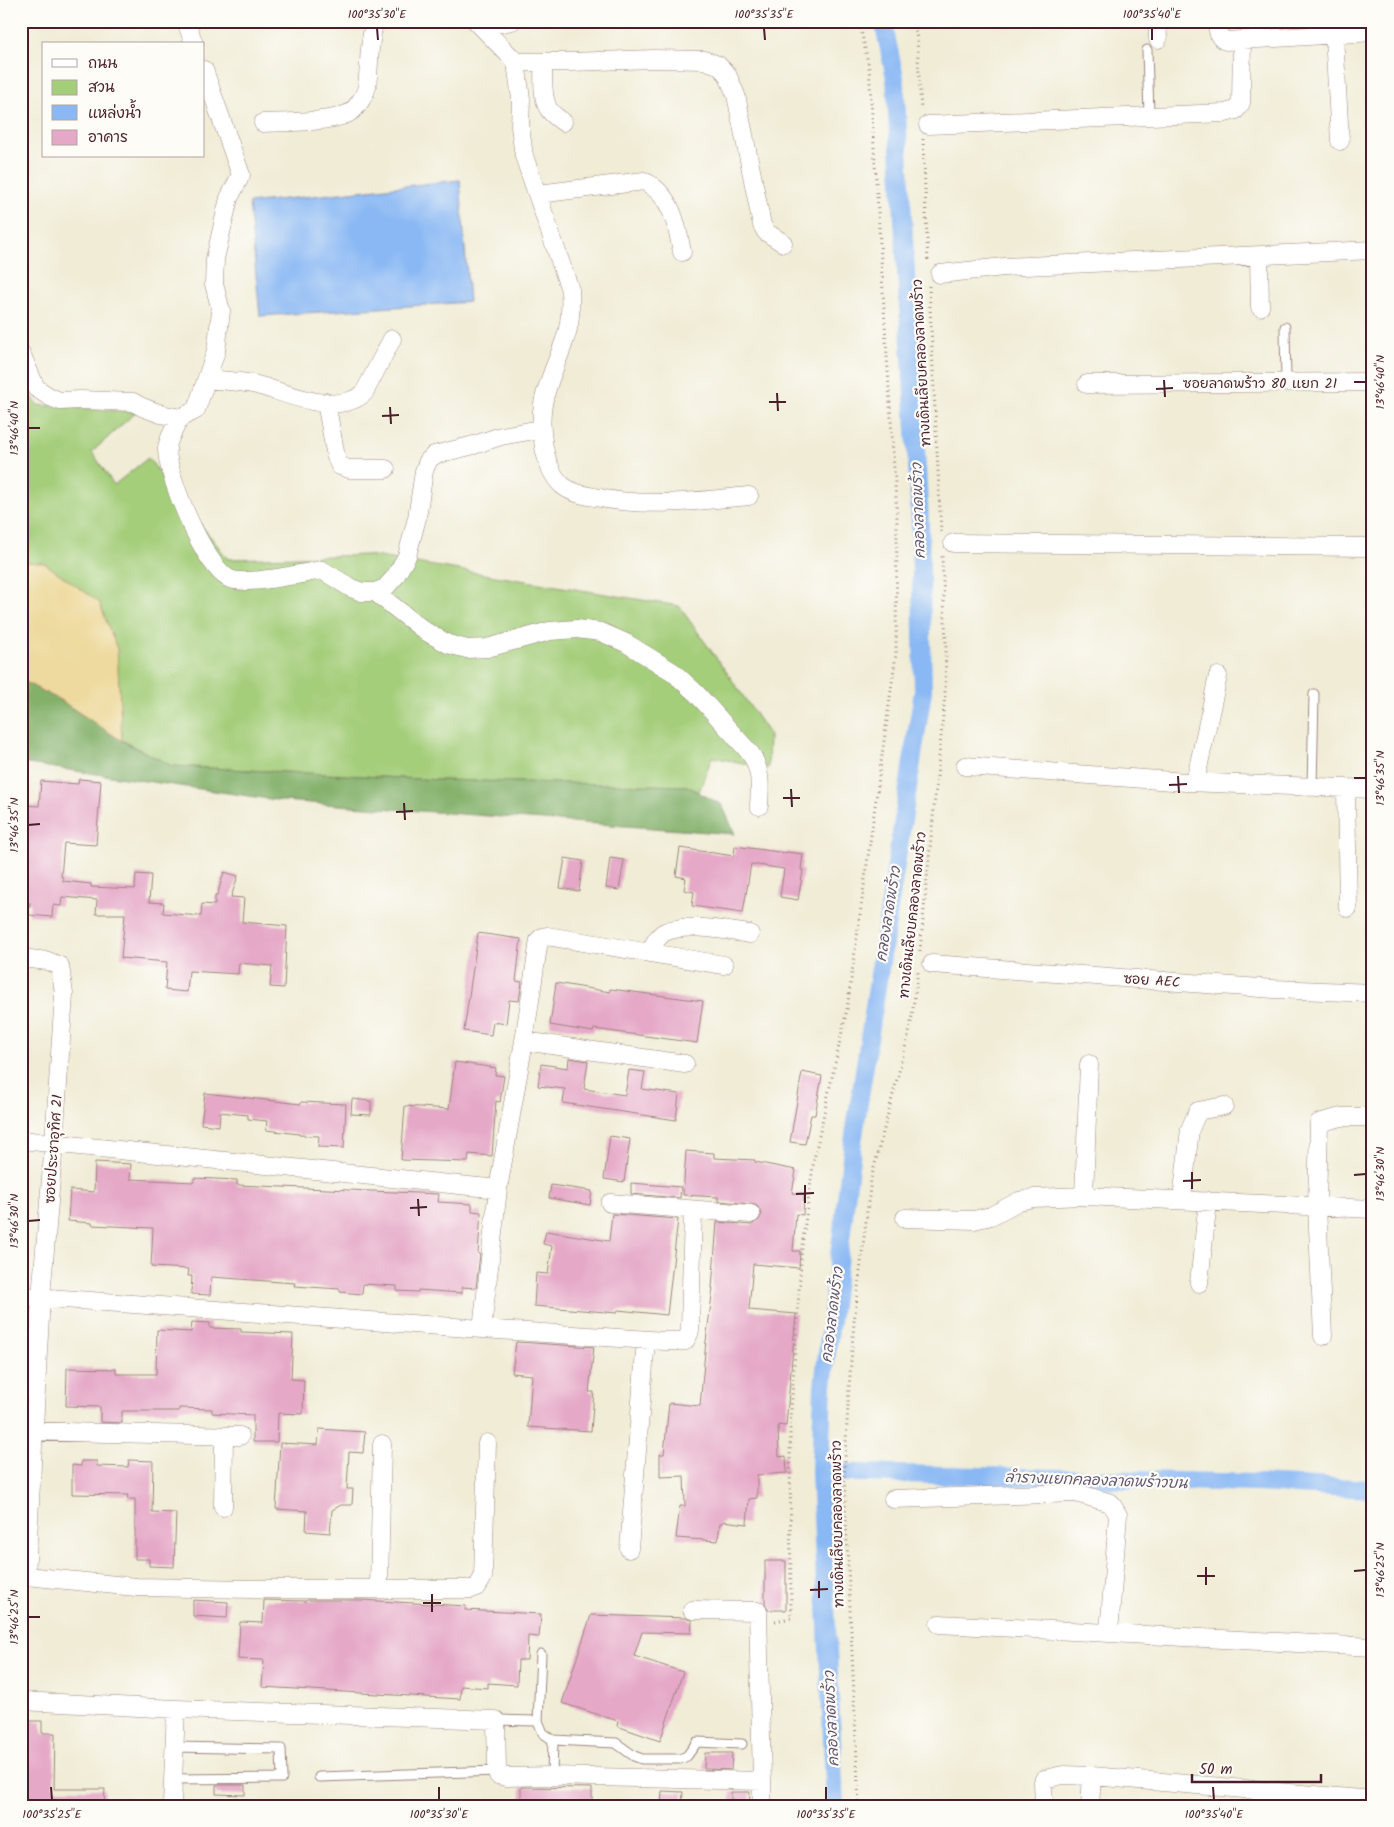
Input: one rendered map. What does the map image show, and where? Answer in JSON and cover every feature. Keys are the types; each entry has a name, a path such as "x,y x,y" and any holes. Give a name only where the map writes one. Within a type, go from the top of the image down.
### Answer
{"street":[{"path":"186,21 193,42"},
{"path":"263,123 332,118 349,114 358,105 366,89 371,31 374,21"},
{"path":"479,24 512,21"},
{"path":"1152,44 1157,21"},
{"path":"1217,21 1219,36 1221,40 1226,41 1373,32"},
{"path":"479,24 516,62 521,99 520,126 524,156 570,290 571,312 566,337 543,403 542,443 553,473 562,485 576,493 637,504 678,503 750,496"},
{"path":"1334,35 1340,141"},
{"path":"924,123 1225,113 1236,110 1241,103 1242,40"},
{"path":"516,62 704,60 718,65 727,74 736,95 762,225 766,232 783,243"},
{"path":"543,62 544,95 547,106 563,122"},
{"path":"205,73 241,176 229,198 215,259 214,284 221,311 216,351 196,410 180,418 166,447 171,474 184,508 208,557 228,579 247,582 322,570 356,590 376,592 384,588 395,577 407,556 428,461 434,456 501,436 541,429"},
{"path":"538,194 644,181 654,186 671,210 676,221 682,252"},
{"path":"932,274 1004,267 1372,250"},
{"path":"1259,256 1260,307"},
{"path":"207,379 256,385 287,396 326,402 348,402 357,399 364,393 392,339"},
{"path":"21,353 36,388 50,397 60,401 133,402 142,408 180,418"},
{"name":"ซอยลาดพร้าว 80 แยก 21","path":"1087,384 1373,382"},
{"path":"326,402 336,458 340,466 349,469 386,469"},
{"path":"945,543 1373,547"},
{"path":"376,592 425,631 448,644 467,650 487,648 550,632 577,629 601,632 626,643 673,672 697,694 751,754 757,764 760,778 759,806"},
{"path":"1195,782 1218,676"},
{"path":"965,766 1195,782 1373,789"},
{"path":"1346,788 1348,908"},
{"path":"649,953 659,937 665,932 675,929 693,928 750,934"},
{"path":"482,1329 498,1188 524,1041 539,940 547,936 724,966"},
{"name":"ซอยประชาอุทิศ 21","path":"21,958 48,961 60,966 64,994 41,1297 27,1432 24,1576"},
{"name":"ซอย AEC","path":"923,961 1274,989 1373,993"},
{"path":"524,1041 685,1064"},
{"path":"1084,1196 1089,1064"},
{"path":"1182,1200 1190,1129 1198,1111 1224,1106"},
{"path":"1323,1336 1317,1206 1319,1123 1332,1118 1373,1118"},
{"path":"21,1140 498,1188"},
{"path":"905,1218 974,1220 991,1216 1019,1201 1034,1198 1084,1196 1373,1209"},
{"path":"1199,1283 1208,1201"},
{"path":"610,1203 751,1214"},
{"path":"21,1296 679,1342 685,1341 690,1334 693,1210"},
{"path":"629,1549 646,1340"},
{"path":"27,1432 232,1436 223,1507"},
{"path":"24,1576 136,1587 472,1589 481,1583 483,1576 487,1443"},
{"path":"379,1588 382,1444"},
{"path":"894,1499 1076,1493 1111,1503 1118,1515 1109,1633"},
{"path":"692,1610 758,1611 762,1806"},
{"path":"939,1624 1373,1647"},
{"path":"21,1701 176,1709 496,1720 497,1771 498,1775 506,1777 552,1776 762,1781"},
{"path":"172,1806 176,1709"},
{"path":"1044,1806 1043,1782 1046,1777 1063,1775 1092,1776 1302,1800 1363,1802"},
{"path":"1090,1806 1092,1776"}],"lane":[{"path":"1149,115 1152,44"},
{"path":"1372,250 1373,268"},
{"path":"1285,327 1286,383"},
{"path":"1312,787 1314,694"},
{"path":"541,1654 538,1721 543,1732 553,1740 616,1743 634,1756 642,1759 680,1759 687,1756 697,1742 742,1744"},
{"path":"496,1720 538,1721"},
{"path":"552,1776 553,1740"},
{"path":"173,1778 282,1778 281,1748 174,1747"},
{"path":"319,1777 497,1771"}],"path":[{"path":"774,1621 791,1618 790,1426 802,1246 814,1159 847,1009 896,654 897,516 869,67 859,21"},
{"name":"ทางเดินเลียบคลองลาดพร้าว","path":"859,1806 844,1477 854,1322 872,1179 910,1030 923,961 925,918 945,695 945,543 924,123 914,21"}],"green space":[{"path":"21,374 37,405 136,412 92,452 114,485 148,458 228,559 367,555 679,606 769,734 768,768 712,757 699,792 687,786 438,780 172,766 116,737 44,563 21,562"},
{"path":"21,680 60,700 122,741 172,766 438,780 687,786 722,805 735,834 283,801 21,763"}],"sand":[{"path":"21,562 44,563 99,602 117,649 122,741 60,700 21,680"}],"water":[{"path":"460,180 469,302 260,316 249,203"}],"building":[{"path":"79,779 101,781 96,845 64,843 61,877 63,877 63,881 91,884 91,887 135,889 136,874 151,875 149,902 164,903 163,913 201,916 202,904 215,905 215,896 217,896 224,872 238,876 231,897 244,898 242,922 287,926 284,988 270,987 272,966 239,963 238,974 189,971 187,992 165,990 167,962 121,958 125,914 96,914 97,900 62,897 61,906 53,905 52,917 29,915 30,903 21,903 21,805 39,806 41,781 78,784"},
{"path":"735,846 803,854 801,870 803,870 798,900 780,897 784,869 751,864 743,913 692,906 694,892 684,890 686,878 676,876 680,848 734,856"},
{"path":"565,858 583,861 579,891 560,888"},
{"path":"610,858 624,860 619,890 606,888"},
{"path":"478,933 521,939 516,981 522,982 519,1001 509,1000 506,1024 493,1022 491,1035 464,1031"},
{"path":"556,983 610,992 610,989 703,1001 697,1043 594,1029 593,1032 550,1025"},
{"path":"569,1058 588,1061 584,1089 625,1095 629,1070 645,1072 642,1089 679,1094 676,1120 563,1103 565,1089 538,1086 541,1064 568,1068"},
{"path":"455,1062 496,1068 495,1075 504,1076 500,1102 496,1101 492,1156 469,1154 468,1162 401,1160 405,1106 449,1109"},
{"path":"802,1072 822,1076 815,1115 811,1115 805,1144 790,1142"},
{"path":"205,1093 301,1104 301,1102 346,1104 344,1148 318,1147 319,1136 266,1130 267,1121 248,1119 248,1115 220,1112 219,1126 201,1124"},
{"path":"352,1099 371,1101 371,1115 351,1114"},
{"path":"610,1136 630,1139 624,1182 604,1179"},
{"path":"686,1151 714,1153 714,1158 755,1160 755,1162 796,1170 792,1193 804,1194 803,1215 796,1214 793,1251 800,1251 799,1268 753,1264 749,1310 796,1314 786,1426 778,1425 779,1457 786,1456 787,1473 757,1475 757,1498 749,1499 747,1524 723,1521 723,1523 720,1523 718,1541 676,1538 680,1506 685,1506 684,1476 660,1477 660,1454 664,1454 669,1403 700,1406 713,1288 717,1222 751,1225 759,1220 762,1214 757,1206 752,1204 718,1201 718,1197 683,1195"},
{"path":"95,1162 131,1164 130,1179 194,1182 194,1178 237,1180 237,1185 439,1194 438,1202 472,1204 472,1211 481,1212 478,1254 480,1254 476,1288 462,1287 462,1293 418,1290 418,1292 397,1291 397,1286 363,1284 362,1294 340,1292 340,1289 294,1286 295,1283 211,1277 210,1295 191,1294 192,1276 188,1276 189,1269 151,1267 153,1228 92,1225 92,1223 68,1221 70,1190 94,1192"},
{"path":"631,1183 681,1187 680,1198 631,1194"},
{"path":"551,1185 592,1191 590,1205 549,1198"},
{"path":"612,1214 678,1219 667,1315 618,1310 617,1313 534,1306 536,1273 548,1274 552,1246 543,1244 546,1231 609,1241"},
{"path":"192,1322 210,1323 210,1328 241,1329 241,1332 293,1334 291,1379 304,1380 303,1414 278,1413 277,1442 253,1442 253,1415 212,1413 212,1409 179,1408 179,1411 122,1411 122,1423 100,1422 100,1407 66,1406 67,1368 116,1369 116,1374 156,1374 157,1330 191,1332"},
{"path":"516,1342 594,1347 589,1392 594,1392 591,1431 528,1427 532,1375 512,1373"},
{"path":"319,1429 365,1432 363,1453 349,1452 347,1489 353,1489 352,1505 341,1505 332,1510 330,1533 306,1531 307,1511 276,1509 280,1443 318,1445"},
{"path":"129,1460 153,1461 152,1512 176,1513 174,1567 149,1566 149,1559 135,1559 135,1499 127,1499 128,1495 72,1494 72,1465 81,1466 81,1461 97,1461 97,1466 128,1467"},
{"path":"765,1561 786,1561 786,1610 768,1610 765,1603"},
{"path":"193,1600 228,1602 227,1618 193,1616"},
{"path":"264,1600 361,1600 466,1606 465,1610 541,1614 539,1637 528,1636 527,1660 518,1660 517,1685 488,1683 488,1688 461,1686 460,1699 262,1687 264,1660 238,1659 240,1622 263,1623"},
{"path":"591,1615 686,1618 692,1621 691,1633 642,1632 634,1656 683,1672 660,1741 617,1726 618,1721 562,1703"},
{"path":"21,1721 42,1721 42,1733 55,1733 54,1789 105,1789 104,1806 21,1806"},
{"path":"705,1753 732,1753 731,1770 704,1769"},
{"path":"216,1785 245,1785 245,1795 216,1794"},
{"path":"521,1787 592,1788 592,1806 521,1806"},
{"path":"662,1791 683,1792 682,1806 661,1806"},
{"path":"731,1792 750,1792 749,1806 731,1806"}],"waterway":[{"name":"คลองลาดพร้าว","path":"835,1806 820,1472 823,1386 853,1142 923,691 920,519 895,78 883,21"},
{"name":"ลำรางแยกคลองลาดพร้าวบน","path":"820,1472 1257,1483 1373,1489"}]}
